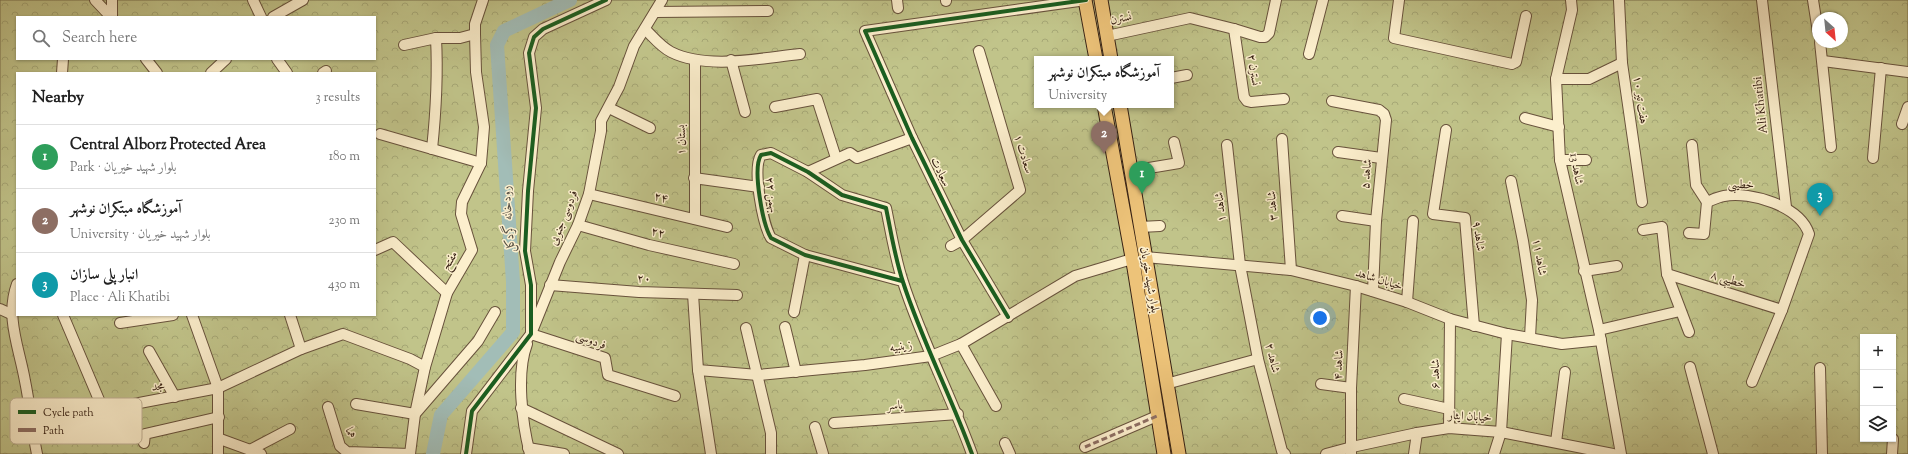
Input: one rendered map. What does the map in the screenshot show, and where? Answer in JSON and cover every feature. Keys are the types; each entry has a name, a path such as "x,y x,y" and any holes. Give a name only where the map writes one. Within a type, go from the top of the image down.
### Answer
{"main road":[{"path":"1086,0 1095,56"},
{"path":"1101,0 1110,56"},
{"name":"بلوار شهید خیریان","path":"1105,108 1132,259 1164,454"},
{"name":"بلوار شهید خیریان","path":"1120,108 1179,454"},
{"path":"1132,259 1145,257"}],"street":[{"path":"95,0 110,16"},
{"path":"111,16 112,0"},
{"path":"253,0 261,16"},
{"path":"275,16 302,0"},
{"path":"380,134 481,163 484,128 476,72 475,24 483,0"},
{"path":"466,454 472,411 531,334 531,285 525,251 528,191 536,108 529,53 531,43 534,37 543,29 606,0"},
{"name":"فردوسی جنوبی","path":"529,451 521,408 523,354 550,285 578,226 589,194 601,131 601,121 610,108 620,87 634,46 662,0"},
{"name":"سعادت","path":"1008,316 962,240 912,138 865,31 1086,0"},
{"name":"نسترن","path":"1107,36 1190,18 1260,37 1265,37 1269,33 1276,0"},
{"path":"1309,54 1323,0"},
{"path":"1399,0 1394,38 1515,64 1526,16"},
{"name":"شاهد 13","path":"1571,0 1572,10 1556,79 1560,160 1584,271 1599,330 1621,454"},
{"name":"هفت تیر ۱۰","path":"1619,0 1622,63 1642,202"},
{"name":"Ali Khatibi","path":"1762,0 1786,207"},
{"path":"1813,0 1815,12"},
{"path":"655,12 768,10"},
{"path":"645,29 670,51 695,60 731,60 800,54"},
{"name":"نسترن ۲","path":"1234,29 1244,97 1247,101 1251,102 1284,99"},
{"path":"404,45 436,38 460,38 475,34"},
{"path":"432,149 437,106 438,70 436,38"},
{"path":"1821,48 1831,147"},
{"name":"سعادت ۱","path":"962,240 1020,190 979,51"},
{"path":"62,72 63,60"},
{"path":"147,60 156,72"},
{"path":"212,72 225,60"},
{"path":"278,60 286,72"},
{"name":"بستان ۱","path":"695,60 695,219"},
{"path":"731,60 745,112"},
{"path":"1823,61 1908,72"},
{"path":"1556,79 1589,79 1622,63"},
{"path":"1873,158 1881,68"},
{"path":"1174,77 1187,75"},
{"path":"775,107 817,99 836,158"},
{"name":"شاهد ۵","path":"1332,101 1379,110 1384,114 1386,120 1381,158 1376,221 1373,291"},
{"path":"1902,124 1908,106"},
{"path":"610,108 650,128"},
{"path":"1525,118 1559,127"},
{"name":"شاهد ۹","path":"1446,130 1433,214 1465,218 1474,326"},
{"path":"808,172 836,158 850,153 857,158 912,138"},
{"name":"شاهد ۳","path":"1282,139 1291,270"},
{"path":"1131,171 1179,163 1174,142"},
{"name":"شاهد ۱","path":"1227,145 1240,265"},
{"path":"1689,233 1704,234 1707,202 1696,185 1692,145"},
{"path":"1338,152 1381,158"},
{"name":"۲۲ بهمن","path":"902,281 805,255 771,238 765,226 759,187 759,159 766,153 771,153 808,172 842,195 886,208 902,281 931,356 958,414 972,454"},
{"path":"1560,160 1586,160"},
{"name":"مفتح","path":"410,454 414,414 425,368 447,293 472,250 461,214 462,202 481,163"},
{"name":"۲۲ بهمن","path":"694,178 759,187"},
{"name":"شاهد ۱۱","path":"1511,181 1523,241 1532,300 1530,337"},
{"name":"۲۴","path":"589,194 728,227"},
{"name":"خطیبی","path":"1707,202 1725,196 1748,196 1786,207"},
{"path":"1752,382 1782,310 1809,234 1806,225 1786,207"},
{"path":"1342,216 1376,221"},
{"path":"1407,302 1413,221"},
{"name":"۲۲","path":"578,226 734,264"},
{"path":"1140,227 1160,226"},
{"path":"1642,230 1662,227 1667,274 1689,332"},
{"path":"951,246 962,240"},
{"path":"376,250 393,242 447,293"},
{"path":"794,312 805,255"},
{"name":"خیابان شاهد","path":"1145,257 1291,270 1373,291 1407,302 1450,319 1507,334 1562,344 1601,340"},
{"name":"زینبیه","path":"698,370 758,375 865,365 931,356 961,344 1075,276 1132,259"},
{"name":"شاهد ۲","path":"1240,265 1258,359 1284,454"},
{"path":"1584,271 1617,266"},
{"name":"خطیبی ۸","path":"1667,274 1782,310"},
{"name":"۲۰","path":"550,285 693,294 737,295"},
{"name":"شاهد ۴","path":"1351,450 1351,388 1356,286"},
{"path":"16,287 12,298 11,314 28,398"},
{"path":"693,294 698,370 711,454"},
{"path":"0,310 11,314"},
{"path":"1599,330 1680,311"},
{"path":"356,404 414,414 470,351 496,312"},
{"path":"63,316 99,398"},
{"path":"120,323 166,316"},
{"path":"192,316 218,388 220,439 218,454"},
{"path":"290,316 301,349"},
{"name":"شاهد ۶","path":"1449,428 1450,319"},
{"path":"785,327 796,372"},
{"path":"746,328 771,433 771,454"},
{"name":"مجد","path":"142,403 218,388 301,349 343,334 410,359 425,368"},
{"name":"فردوسی","path":"531,334 606,358 608,375 675,396"},
{"path":"1494,454 1501,432 1507,334"},
{"path":"961,344 996,406"},
{"path":"149,351 175,397"},
{"path":"1166,384 1258,359"},
{"path":"1690,367 1713,454"},
{"path":"1820,368 1822,454"},
{"path":"1556,442 1565,372"},
{"path":"1321,384 1351,388"},
{"path":"1404,399 1449,409"},
{"name":"هما","path":"328,407 340,446 347,452 410,454"},
{"path":"521,408 618,454"},
{"name":"یاسر","path":"834,423 958,414"},
{"path":"1085,447 1157,416"},
{"path":"144,443 145,434 219,417"},
{"path":"815,427 824,454"},
{"name":"خیابان ایثار","path":"1326,454 1351,450 1417,433 1449,428 1501,432 1613,454"},
{"path":"250,450 290,429"},
{"path":"1414,454 1417,433"},
{"path":"220,439 261,454"},
{"path":"1892,454 1893,442"},
{"path":"1005,443 1010,454"},
{"path":"35,444 37,454"},
{"path":"529,451 564,454"}],"green space":[{"path":"0,0 1908,0 1908,454 0,454"}],"waterway":[{"name":"رودخانه گردکل","path":"433,454 441,415 513,332 513,282 497,45 504,31 570,0"}],"marked path":[{"path":"1085,447 1157,416"}],"cycle path":[{"path":"466,454 472,411 531,334 531,285 525,251 528,191 536,108 529,53 534,37 543,29 606,0"},
{"path":"1008,317 962,240 912,138 865,31 1086,0"},
{"path":"902,281 805,255 771,238 762,210 758,184 759,162 761,155 771,153 808,172 842,195 886,208 893,245 903,282 972,454"}],"place":[{"name":"آموزشگاه مبتکران نوشهر","path":"1104,154"},
{"name":"Central Alborz Protected Area","path":"1142,194"},
{"name":"انبار پلی سازان","path":"1820,216"}]}
